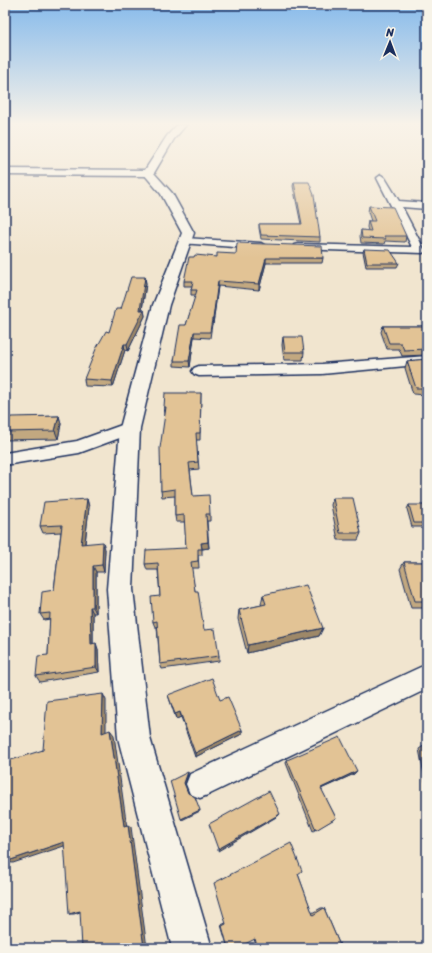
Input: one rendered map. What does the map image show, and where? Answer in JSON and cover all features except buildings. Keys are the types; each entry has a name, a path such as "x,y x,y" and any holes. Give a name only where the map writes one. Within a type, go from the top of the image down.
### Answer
{"street":[{"path":"148,173 150,169"},
{"path":"5,172 148,173 166,193 188,233 161,305 130,428 120,589 134,738 192,948"},
{"path":"287,247 419,251 381,178"},
{"path":"395,204 427,206"},
{"path":"185,241 272,246"},
{"path":"199,371 322,369 427,360"},
{"path":"5,459 79,447 130,428"},
{"path":"200,784 427,676"}]}
